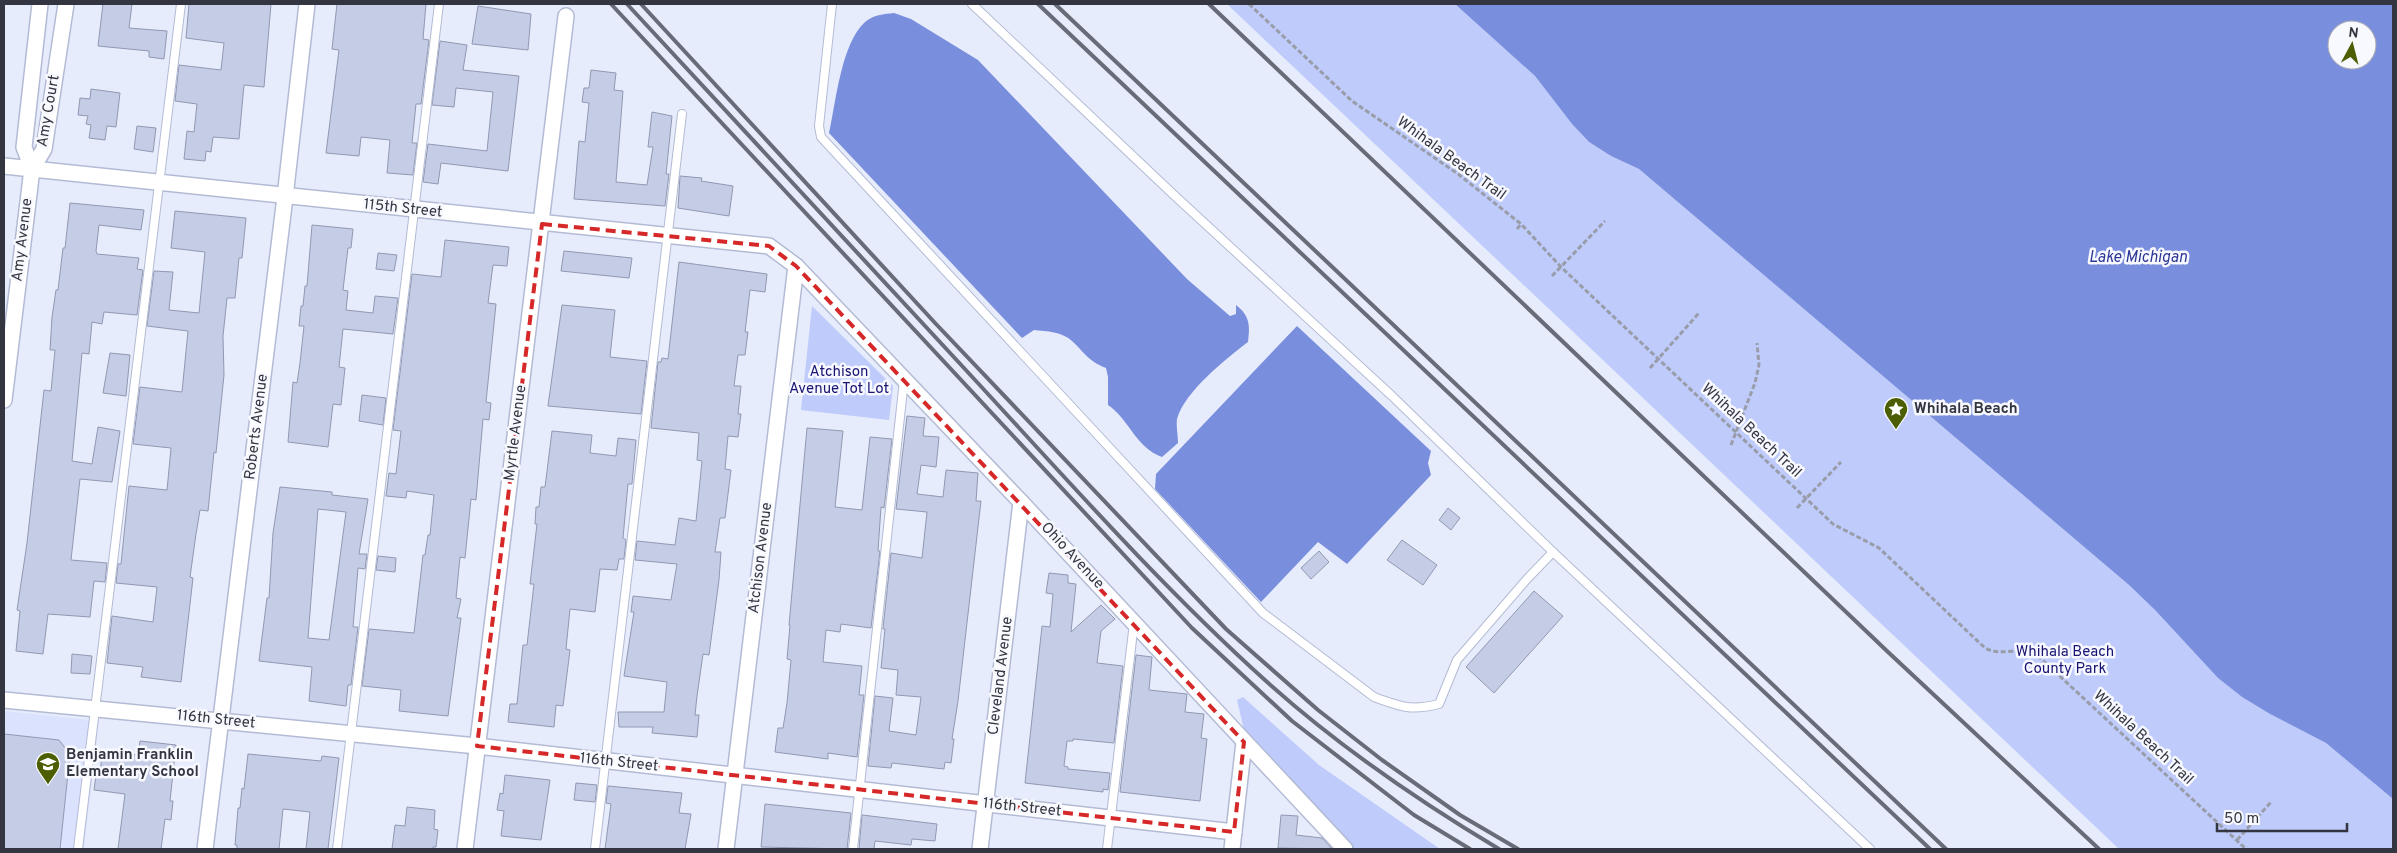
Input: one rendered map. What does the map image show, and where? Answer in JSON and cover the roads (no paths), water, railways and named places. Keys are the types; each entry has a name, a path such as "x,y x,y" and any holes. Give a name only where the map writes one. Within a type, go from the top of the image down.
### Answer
{"street":[{"name":"Roberts Avenue","path":"205,849 286,197 307,4"},
{"path":"39,8 65,9"},
{"name":"Amy Court","path":"32,169 24,147 39,8"},
{"name":"Amy Court","path":"32,169 44,149 65,9"},
{"name":"Myrtle Avenue","path":"465,849 566,16"},
{"name":"115th Street","path":"4,166 542,224 769,246 796,266"},
{"name":"Amy Avenue","path":"4,400 32,169"},
{"name":"Ohio Avenue","path":"796,266 1021,502 1345,849"},
{"name":"Atchison Avenue","path":"726,849 796,266"},
{"name":"Cleveland Avenue","path":"980,849 1021,502"},
{"name":"116th Street","path":"4,700 477,746 1234,832"},
{"path":"1232,849 1244,742"}],"lane":[{"path":"78,849 181,4"},
{"path":"337,849 439,4"},
{"path":"832,4 819,126 820,137 1263,613 1374,697 1396,705 1420,709 1439,704 1457,660 1553,552"},
{"path":"972,4 1175,196 1392,396 1553,552 1870,849"},
{"path":"595,849 682,114"},
{"path":"853,849 904,380"},
{"path":"1107,849 1134,622"}],"water":[{"name":"Lake Michigan","path":"1455,4 2393,4 2393,799 2326,743 2270,714 2242,697 2218,678 2129,585 1639,169 1611,156 1589,142 1572,124 1535,76"},
{"path":"894,13 911,19 978,60 1187,279 1230,316 1236,314 1236,305 1244,313 1249,326 1248,342 1207,376 1188,398 1181,408 1177,419 1178,443 1162,457 1146,447 1122,418 1108,405 1108,377 1106,368 1091,360 1072,341 1059,334 1034,330 1022,338 829,133 841,74 850,44 865,22 883,14"},
{"path":"1297,326 1431,451 1428,463 1431,475 1347,564 1318,542 1261,602 1155,489 1156,474"}],"railway":[{"path":"611,4 1192,628 1292,721 1414,815 1470,849"},
{"path":"627,4 1046,458 1154,572 1228,646 1293,705 1378,771 1499,849"},
{"path":"641,4 936,324 1226,629 1318,710 1382,760 1460,815 1518,849"},
{"path":"1038,4 1930,849"},
{"path":"1055,4 1946,849"},
{"path":"1209,4 1888,652 2099,849"}],"place":[{"name":"Whihala Beach","path":"1896,430"},
{"name":"Benjamin Franklin Elementary School","path":"48,785"}],"park label":[{"name":"Atchison Avenue Tot Lot","path":"839,380"},
{"name":"Whihala Beach County Park","path":"2065,660"}]}
